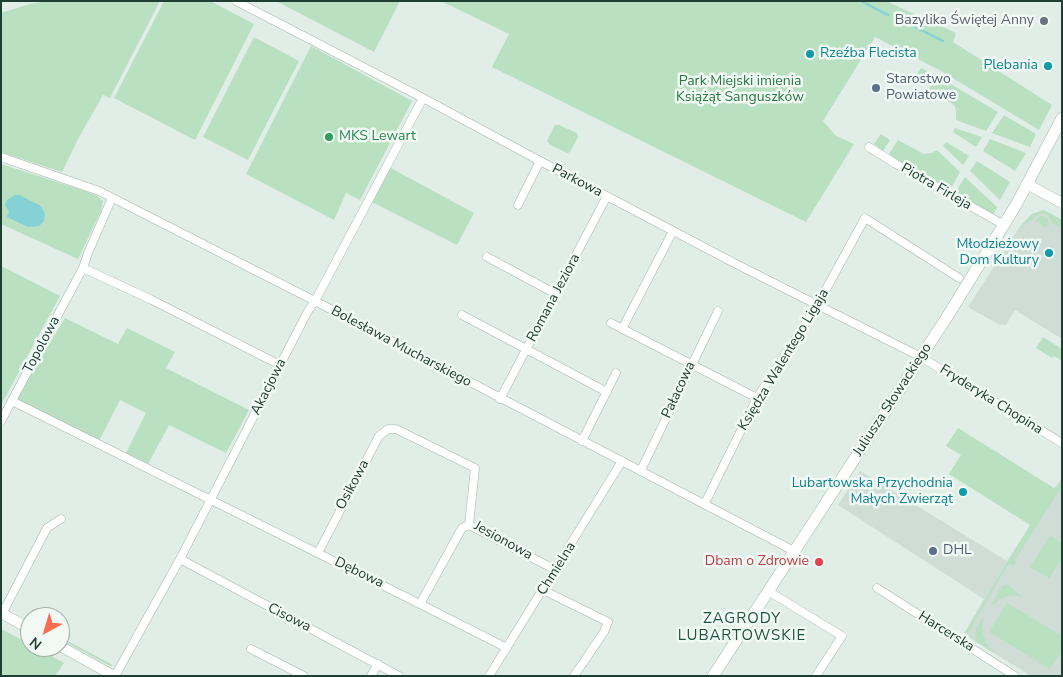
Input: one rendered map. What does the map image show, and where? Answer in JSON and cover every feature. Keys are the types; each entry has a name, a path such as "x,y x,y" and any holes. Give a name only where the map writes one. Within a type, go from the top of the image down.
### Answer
{"main road":[{"name":"Juliusza Słowackiego","path":"713,676 921,357 1004,225 1062,118"}],"street":[{"name":"Parkowa","path":"236,1 673,231 921,357"},
{"name":"Akacjowa","path":"115,676 180,559 308,311 423,98"},
{"name":"Piotra Firleja","path":"869,147 1004,225"},
{"name":"Bolesława Mucharskiego","path":"1,157 99,191 315,301 794,551"},
{"path":"518,204 540,161"},
{"path":"1027,184 1062,204"},
{"name":"Romana Jeziora","path":"500,399 607,196"},
{"name":"Topolowa","path":"1,421 83,268 112,198"},
{"name":"Księdza Walentego Ligaja","path":"704,503 757,398 818,304 865,218 959,278"},
{"path":"622,329 673,231"},
{"path":"487,258 556,294"},
{"path":"83,268 152,300 280,365"},
{"name":"Pałacowa","path":"641,470 718,311"},
{"path":"462,316 607,392"},
{"path":"611,323 757,398"},
{"name":"Fryderyka Chopina","path":"921,357 1062,443"},
{"path":"582,441 616,373"},
{"name":"Dębowa","path":"12,401 507,648"},
{"name":"Osikowa","path":"318,553 378,436 388,429 396,429"},
{"name":"Jesionowa","path":"396,429 475,468 469,525 556,570"},
{"name":"Chmielna","path":"489,676 622,461"},
{"path":"20,624 2,614 47,528 61,519"},
{"path":"420,604 462,528 469,525"},
{"name":"Cisowa","path":"180,559 400,676"},
{"name":"Harcerska","path":"877,588 1015,676"},
{"path":"543,590 608,622 604,632 574,676"},
{"path":"768,591 842,636 816,676"},
{"path":"251,650 304,676"},
{"path":"70,651 115,676"},
{"path":"371,676 378,664"}],"shaded area":[{"path":"1044,210 1062,220 1062,339 1015,310 1006,325 998,324 968,307 1020,226 1032,214"},
{"path":"860,471 1007,561 1062,477 1062,676 1031,676 964,634 984,599 838,505"}],"green space":[{"path":"48,1 160,1 110,98 103,95 62,172 1,152 1,13 30,4"},
{"path":"164,1 210,1 254,24 195,140 114,98"},
{"path":"276,1 400,1 374,52"},
{"name":"Park Miejski imienia Książąt Sanguszków","path":"441,1 886,1 956,33 953,42 1052,105 1039,130 941,71 875,37 823,121 836,136 854,144 806,222 492,67 509,34"},
{"path":"254,37 299,61 248,160 203,137"},
{"name":"MKS Lewart","path":"311,46 412,101 360,200 346,193 334,220 246,174"},
{"path":"921,68 931,73 924,85 914,78"},
{"path":"937,76 998,112 986,131 956,120 954,105 929,89"},
{"path":"1004,115 1036,134 1030,147 992,133"},
{"path":"555,125 577,133 578,137 570,152 567,153 550,145 547,141"},
{"path":"955,128 982,137 976,147 953,132"},
{"path":"881,134 890,140 883,151 874,144"},
{"path":"990,139 1026,153 1015,171 983,151"},
{"path":"898,140 924,154 937,150 960,172 950,190 891,156 889,154"},
{"path":"946,142 969,156 963,165 943,146"},
{"path":"977,161 1010,182 1000,200 970,171"},
{"path":"1,164 85,191 103,201 101,211 78,259 1,224"},
{"path":"387,166 474,213 457,245 370,201"},
{"path":"965,177 997,207 993,215 955,193"},
{"path":"1044,210 1062,220 1062,229 1052,223 1048,215 1043,213 1019,228 1032,214"},
{"path":"1040,216 1048,218 1049,224 1046,228 1036,221"},
{"path":"1,266 60,296 1,405"},
{"path":"65,318 118,344 127,328 175,352 166,368 249,410 226,453 169,425 147,466 125,455 146,413 120,400 99,441 19,401 17,397"},
{"path":"1043,337 1062,349 1062,361 1054,356 1052,358 1036,348"},
{"path":"958,428 1054,488 1062,480 1062,486 1015,560 1014,566 1009,563 970,631 964,634 1030,525 949,474 961,455 946,446"},
{"path":"1050,536 1062,543 1062,558 1049,578 1030,567"},
{"path":"1007,584 1022,597 1014,595 1003,597 990,607 1002,586"},
{"path":"1007,603 1062,636 1062,651 1050,669 989,632"},
{"path":"984,616 982,627 985,642 994,653 975,641 976,629"},
{"path":"1,629 20,639 20,657 53,657 64,663 55,676 1,676"},
{"path":"70,642 113,665 110,666 70,644"}],"water":[{"path":"15,195 19,195 41,206 45,214 44,221 39,226 28,227 7,217 9,211 5,205 7,200"}],"waterway":[{"path":"861,1 888,15"},
{"path":"913,26 943,41"}],"place":[{"name":"Bazylika Świętej Anny","path":"1044,21"},
{"name":"Rzeźba Flecista","path":"810,54"},
{"name":"Plebania","path":"1048,66"},
{"name":"Starostwo Powiatowe","path":"876,88"},
{"name":"MKS Lewart","path":"329,137"},
{"name":"Młodzieżowy Dom Kultury","path":"1049,253"},
{"name":"Lubartowska Przychodnia Małych Zwierząt","path":"963,492"},
{"name":"DHL","path":"933,551"},
{"name":"Dbam o Zdrowie","path":"819,562"}],"district":[{"name":"ZAGRODY LUBARTOWSKIE","path":"742,628"}]}
